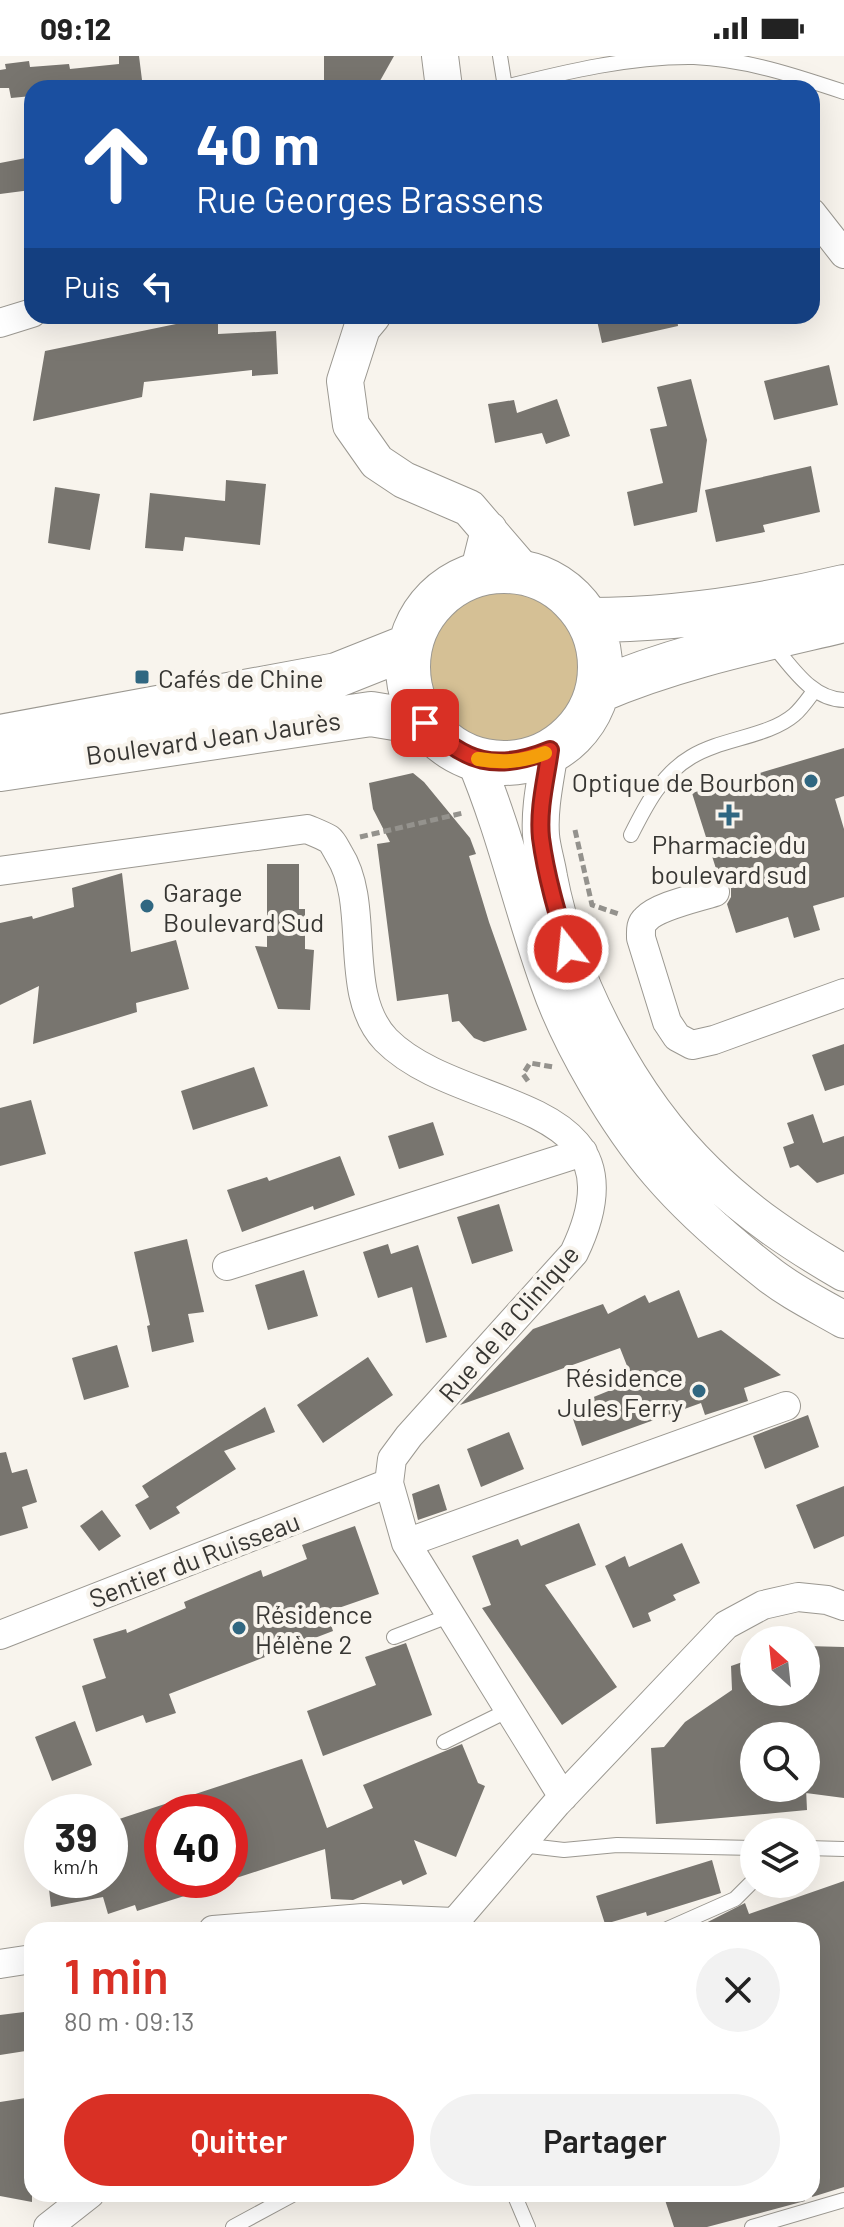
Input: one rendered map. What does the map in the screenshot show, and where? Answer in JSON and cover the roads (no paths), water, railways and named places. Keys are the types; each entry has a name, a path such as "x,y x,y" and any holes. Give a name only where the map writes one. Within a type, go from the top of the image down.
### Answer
{"main road":[{"path":"524,572 550,582 572,598 588,620 599,655 597,691 587,715 571,735 550,750 513,762 474,758 447,744 425,723 413,699 408,673 410,646 419,622 434,601 454,585 478,574 524,572"},
{"path":"588,620 635,620 696,614 844,587"},
{"path":"597,691 638,674 844,620"},
{"name":"Boulevard Jean Jaurès","path":"0,737 337,675 410,646"},
{"name":"Boulevard Jean Jaurès","path":"0,769 371,714 425,723"}],"street":[{"path":"440,56 443,80"},
{"path":"820,223 844,254"},
{"path":"0,323 24,316"},
{"path":"365,324 345,381 351,425 377,462 404,480 469,508 524,572"},
{"path":"478,574 489,530"},
{"path":"550,750 542,802 541,836 552,893 568,949 600,1021 661,1122 707,1173 782,1236 844,1273"},
{"path":"474,758 495,806 550,987 572,1040 627,1130 659,1173 768,1274 844,1320"},
{"path":"0,871 307,829 331,840 347,866 355,900 357,957 368,1008 384,1038 410,1060 540,1116 573,1137 583,1152 227,1266"},
{"path":"715,892 659,911 646,917 641,926 641,938 667,1022 677,1037 692,1045 844,993"},
{"name":"Rue de la Clinique","path":"389,1483 392,1459 409,1436 574,1253 587,1226 593,1194 589,1161 583,1152"},
{"path":"406,1543 786,1406"},
{"path":"389,1483 406,1543 563,1797"},
{"name":"Sentier du Ruisseau","path":"0,1635 389,1483"},
{"path":"454,1922 563,1797 726,1625 763,1605 798,1597 827,1600 844,1606"},
{"path":"313,1922 363,1918 407,1922"},
{"path":"0,1964 24,1960"},
{"path":"48,2227 80,2202"}],"lane":[{"path":"500,56 504,80"},
{"path":"603,63 617,56"},
{"path":"534,80 603,63 694,57 778,70 808,80"},
{"path":"820,84 844,92"},
{"path":"766,638 814,691 828,699 844,700"},
{"path":"631,835 650,798 671,772 688,758 708,747 782,723 796,714 814,691"},
{"path":"394,1637 451,1615"},
{"path":"444,1742 509,1710"},
{"path":"521,1845 564,1850 617,1845 740,1848"},
{"path":"820,1848 844,1849"},
{"path":"683,1922 740,1894"},
{"path":"752,2227 844,2200"},
{"path":"233,2227 279,2202"},
{"path":"517,2202 528,2227"}],"place":[{"name":"Cafés de Chine","path":"142,677"},
{"name":"Optique de Bourbon","path":"811,781"},
{"name":"Pharmacie du boulevard sud","path":"729,815"},
{"name":"Garage Boulevard Sud","path":"147,906"},
{"name":"Résidence Jules Ferry","path":"699,1391"},
{"name":"Résidence Hélène 2","path":"239,1628"}]}
